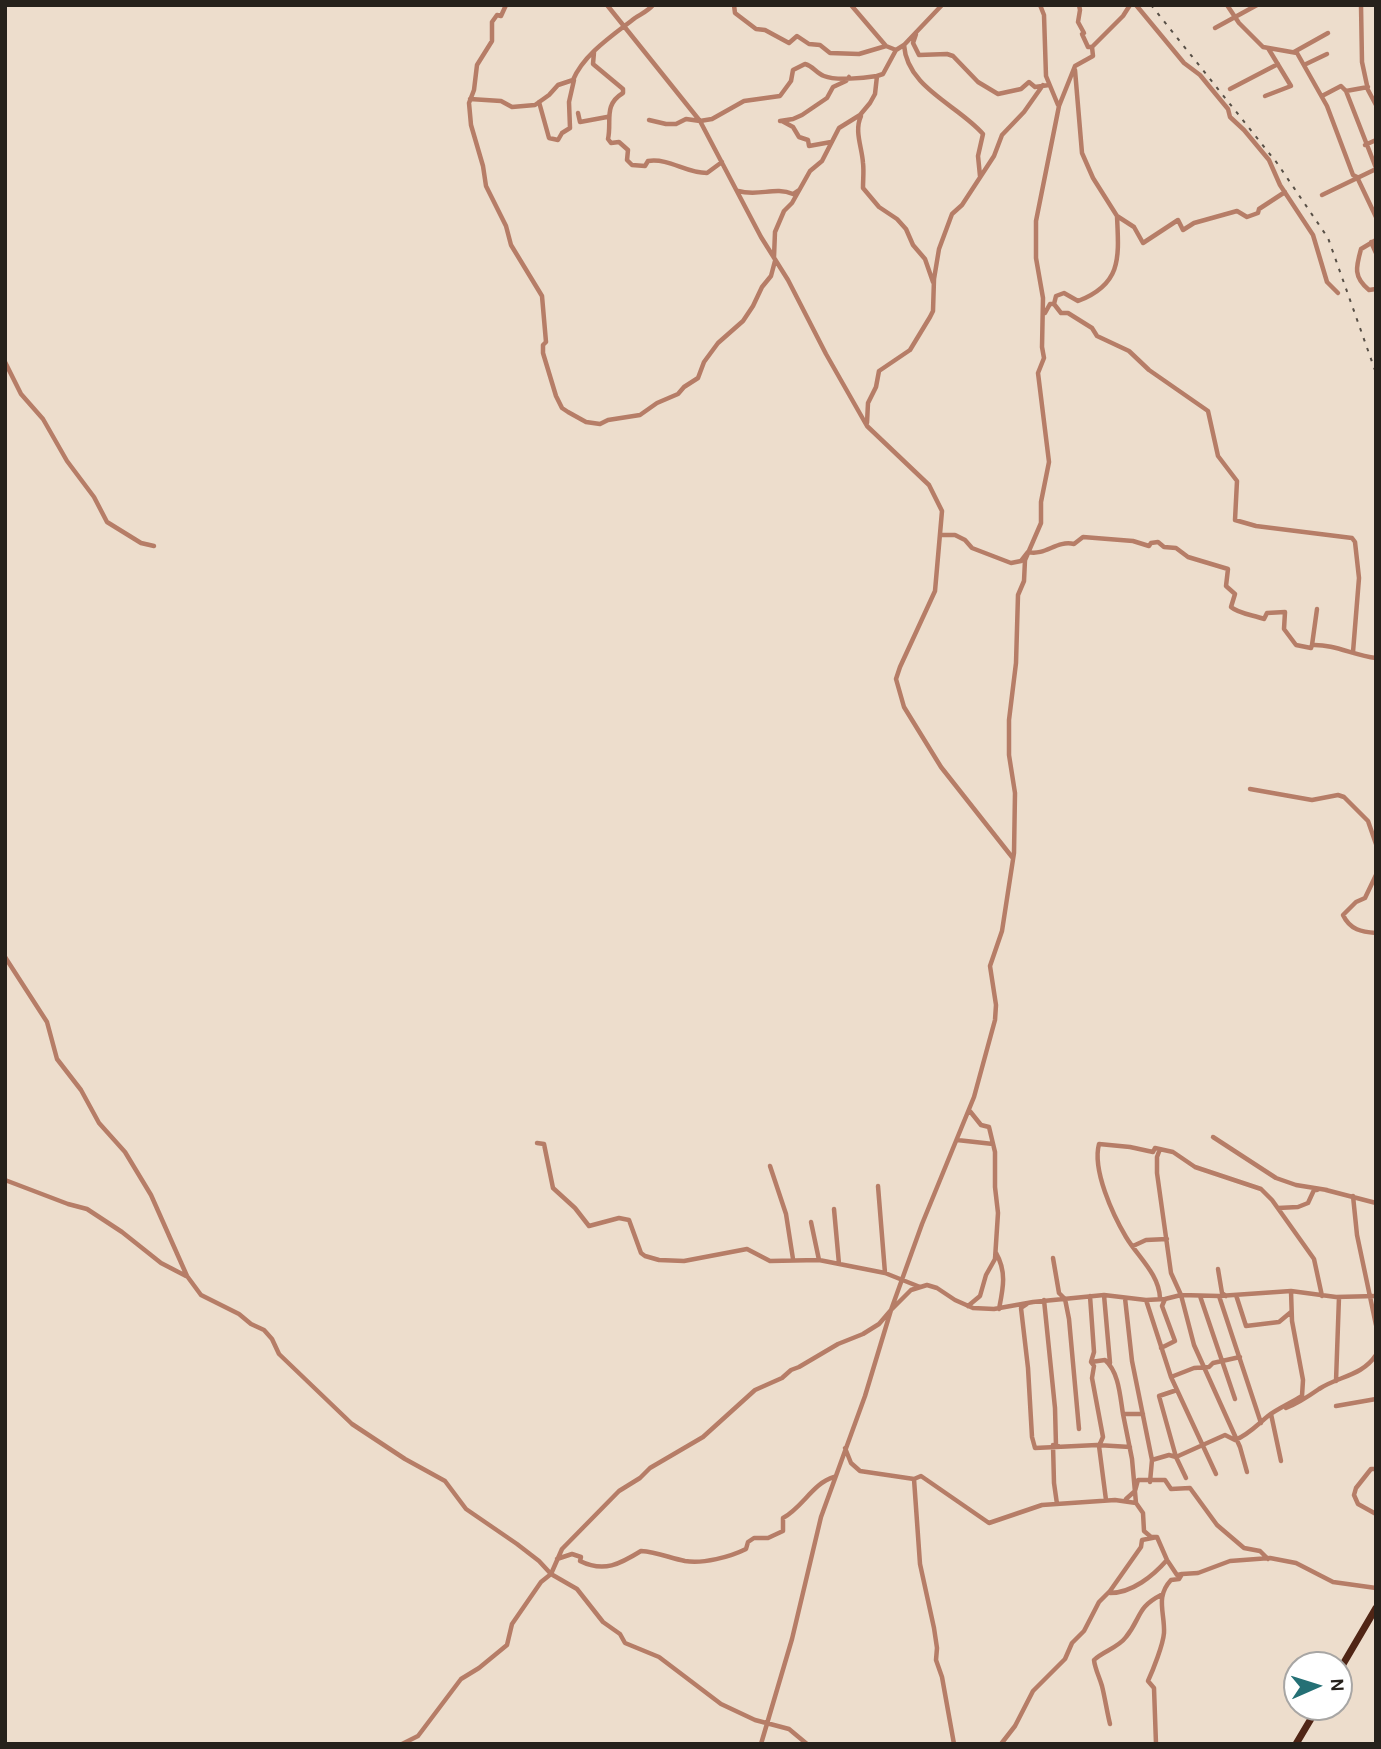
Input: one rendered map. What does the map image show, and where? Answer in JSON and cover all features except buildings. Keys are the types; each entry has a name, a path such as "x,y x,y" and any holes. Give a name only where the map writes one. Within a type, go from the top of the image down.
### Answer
{"highway":[{"path":"1351,1651 1376,1608"},
{"path":"1296,1744 1310,1721"}],"street":[{"path":"506,5 501,16 497,15 492,22 492,41 477,65 474,90 470,99 471,125 486,186 506,226 511,245 542,296 545,342 543,353 562,408 578,418 599,425 608,420 637,416 678,394 698,378 718,343 743,321 771,276 775,260 775,233 784,211 810,171 822,161 839,128 860,115 870,103"},
{"path":"607,5 700,121 867,426 929,485 942,512 935,591 900,667 896,679 898,692 904,707 941,767 1012,857"},
{"path":"539,102 549,138 558,140 562,133 570,128 569,102 573,78 580,65 605,38 625,27 653,5"},
{"path":"734,5 735,13 756,29 765,30 789,43 797,36 834,54 859,54 887,46"},
{"path":"852,5 887,46 896,50"},
{"path":"649,120 677,124 686,119 712,119 744,101 780,96 791,81 796,66 805,64 811,65 822,75 837,79 883,74 896,50 942,5"},
{"path":"1040,5 1044,15 1046,85 1059,106"},
{"path":"1079,5 1078,22 1088,47 1092,47"},
{"path":"1092,47 1123,16 1130,5"},
{"path":"1136,5 1184,63 1200,75 1228,110 1230,117 1269,160 1285,192 1313,235 1327,282 1338,293"},
{"path":"1227,5 1258,43 1268,48 1297,53 1322,96 1353,175 1357,177 1376,217"},
{"path":"1215,28 1257,5"},
{"path":"1361,5 1362,62 1376,105"},
{"path":"917,32 913,43 916,53 923,56 953,56 978,82 998,94 1021,89 1029,82 1035,86 1046,85"},
{"path":"1293,52 1328,33"},
{"path":"904,45 906,60 912,72 983,134 978,156 980,176"},
{"path":"941,535 955,535 965,540 972,548 1011,563 1021,561 1028,552 1041,523 1041,502 1049,462 1038,373 1044,358 1044,317 1036,258 1037,221 1059,106 1075,66 1093,57 1092,47"},
{"path":"1265,96 1292,86 1268,48"},
{"path":"594,52 593,64 623,89 623,93 615,98 607,117 610,129 608,139 611,143 622,144 628,150 627,160 632,165 645,166 652,160 666,161 680,165 686,171 707,173 722,162"},
{"path":"1304,65 1326,54"},
{"path":"1230,89 1278,64"},
{"path":"1075,66 1082,153 1093,178 1117,216 1134,227 1143,243 1178,220 1183,230 1194,223 1237,211 1247,217 1258,213 1259,209 1285,192"},
{"path":"877,76 875,94 859,119 864,165 863,188 879,207 906,229 913,245 925,259 934,285"},
{"path":"831,142 809,146 808,140 799,137 793,127 780,121 793,120 802,115 827,98 833,87 849,77"},
{"path":"470,99 496,100 512,107 539,102 558,85 573,78"},
{"path":"867,426 868,403 876,387 879,371 901,358 914,345 933,312 937,255 952,214 962,205 996,153 1002,135 1046,85"},
{"path":"1322,96 1341,86 1346,91 1376,169 1322,195"},
{"path":"1346,91 1368,87"},
{"path":"578,113 580,122 607,117"},
{"path":"1365,145 1376,140"},
{"path":"738,191 753,195 785,190 793,194 800,190"},
{"path":"1044,317 1056,296 1064,293 1078,301 1093,296 1111,277 1118,260 1117,216"},
{"path":"1376,253 1373,241 1361,249 1355,270 1360,283 1369,290 1376,289"},
{"path":"1042,293 1061,313 1068,313 1091,328 1097,336 1129,351 1149,370 1208,411 1216,450 1237,481 1238,498 1233,517 1235,520 1256,526 1352,538 1355,542 1359,579 1353,652"},
{"path":"5,362 21,394 43,419 66,461 94,497 107,522 141,543 155,545"},
{"path":"1028,552 1041,552 1061,542 1074,544 1083,537 1133,541 1149,546 1158,542 1164,547 1176,548 1188,557 1228,569 1226,586 1235,594 1231,607 1237,612 1264,619 1267,613 1285,612 1283,625 1290,640 1296,645 1311,648 1312,645 1327,645 1376,658"},
{"path":"761,1744 792,1639 821,1517 865,1396 902,1279 969,1110 995,1020 996,1005 990,966 1002,931 1015,843 1015,793 1009,755 1009,704 1016,663 1018,595 1024,581 1028,552"},
{"path":"1312,645 1317,609"},
{"path":"1250,789 1312,800 1338,795 1343,797 1368,821 1376,844"},
{"path":"1376,875 1365,898 1356,902 1343,915 1346,922 1358,931 1376,933"},
{"path":"5,957 47,1022 53,1050 60,1064 80,1090 99,1123 125,1152 151,1195 187,1276 201,1295 239,1314 264,1331 272,1339 279,1354 352,1424 405,1459 445,1481 466,1508 539,1561 551,1574 577,1589 603,1622 620,1634 625,1643 659,1657 721,1704 755,1720 789,1729 807,1744"},
{"path":"968,1306 980,1296 981,1286 995,1259 998,1213 993,1144 989,1127 981,1125 969,1110"},
{"path":"1213,1137 1276,1178 1376,1203"},
{"path":"957,1140 993,1144"},
{"path":"537,1143 544,1144 553,1188 557,1194 575,1208 589,1226 620,1218 629,1220 638,1248 645,1256 659,1260 684,1261 747,1249 770,1261 819,1260 885,1273 920,1287"},
{"path":"1161,1348 1174,1341 1162,1306 1158,1283 1114,1214 1101,1183 1098,1147 1102,1144 1153,1152 1155,1148 1173,1152 1195,1167 1261,1189 1314,1259 1322,1296"},
{"path":"1160,1149 1157,1173 1171,1273 1181,1295 1194,1346 1240,1447 1247,1472"},
{"path":"770,1166 786,1213 793,1259"},
{"path":"5,1180 87,1209 161,1263 187,1276"},
{"path":"878,1186 885,1273"},
{"path":"1278,1208 1298,1207 1308,1203 1314,1190 1327,1190"},
{"path":"1353,1196 1367,1292 1373,1297 1376,1325"},
{"path":"834,1209 839,1264"},
{"path":"811,1222 819,1260"},
{"path":"1133,1246 1146,1240 1167,1239"},
{"path":"996,1252 1003,1266 1004,1285 999,1309"},
{"path":"1053,1258 1059,1293 1065,1299 1069,1320 1079,1429"},
{"path":"1217,1269 1226,1296"},
{"path":"402,1744 418,1736 461,1678 479,1668 507,1645 515,1618 541,1582 551,1574 568,1541 619,1491 650,1468 703,1437 755,1390 879,1324 911,1290 927,1285 968,1306 999,1309 1044,1300 1104,1295 1146,1300 1181,1295 1226,1296 1291,1291 1322,1296 1373,1297"},
{"path":"1281,1410 1302,1396 1303,1380 1291,1312 1291,1291"},
{"path":"1104,1295 1110,1364 1117,1381 1130,1447 1136,1503 1143,1513 1144,1531 1157,1537"},
{"path":"1236,1295 1247,1326 1279,1322 1291,1312"},
{"path":"1090,1296 1094,1352 1091,1362 1094,1366 1093,1378 1103,1437 1099,1446 1106,1500"},
{"path":"1200,1296 1221,1363 1236,1399"},
{"path":"1219,1296 1261,1423"},
{"path":"1336,1381 1339,1297"},
{"path":"1125,1298 1132,1361 1152,1460 1150,1482"},
{"path":"1044,1300 1055,1408 1056,1446 1130,1447"},
{"path":"1146,1300 1171,1377 1216,1474"},
{"path":"1030,1302 1021,1308 1028,1368 1031,1437 1035,1448 1077,1446"},
{"path":"1298,1354 1307,1395"},
{"path":"1152,1460 1169,1455 1176,1457 1225,1434 1235,1440 1244,1437 1271,1414 1336,1381 1360,1372 1376,1354"},
{"path":"1171,1377 1194,1368 1240,1357"},
{"path":"1091,1362 1105,1360 1110,1364"},
{"path":"1177,1390 1159,1396 1176,1457 1186,1478"},
{"path":"1336,1406 1376,1399"},
{"path":"1123,1414 1143,1414"},
{"path":"1271,1414 1281,1461"},
{"path":"1240,1447 1252,1429"},
{"path":"1053,1434 1058,1504"},
{"path":"845,1447 851,1464 860,1471 914,1479 921,1476 989,1523 1042,1506 1106,1500 1136,1503"},
{"path":"1376,1469 1371,1469 1366,1474 1354,1495 1356,1503 1376,1514"},
{"path":"557,1559 572,1554 591,1567 601,1567 628,1561 641,1551 695,1562 731,1555 746,1549 748,1542 754,1538 768,1538 783,1531 783,1518 821,1482 835,1476"},
{"path":"914,1479 920,1564 954,1744"},
{"path":"1126,1500 1135,1491 1138,1480 1165,1480 1171,1489 1190,1488 1217,1525 1244,1548 1260,1551 1268,1559"},
{"path":"1157,1537 1177,1575 1198,1573 1230,1561 1268,1559 1296,1563 1333,1582 1376,1588"},
{"path":"1001,1744 1033,1691 1065,1659 1072,1643 1084,1631 1099,1602 1109,1593 1142,1540 1157,1537"},
{"path":"1109,1593 1122,1591 1149,1578 1167,1560"},
{"path":"1110,1724 1103,1689 1094,1669 1094,1657 1121,1642 1135,1626 1138,1614 1145,1604 1162,1594 1171,1580 1179,1579 1182,1574"},
{"path":"1156,1744 1155,1695 1154,1688 1148,1681 1164,1632 1162,1594"}],"railway":[{"path":"1151,5 1277,163 1328,238 1376,373"}]}
